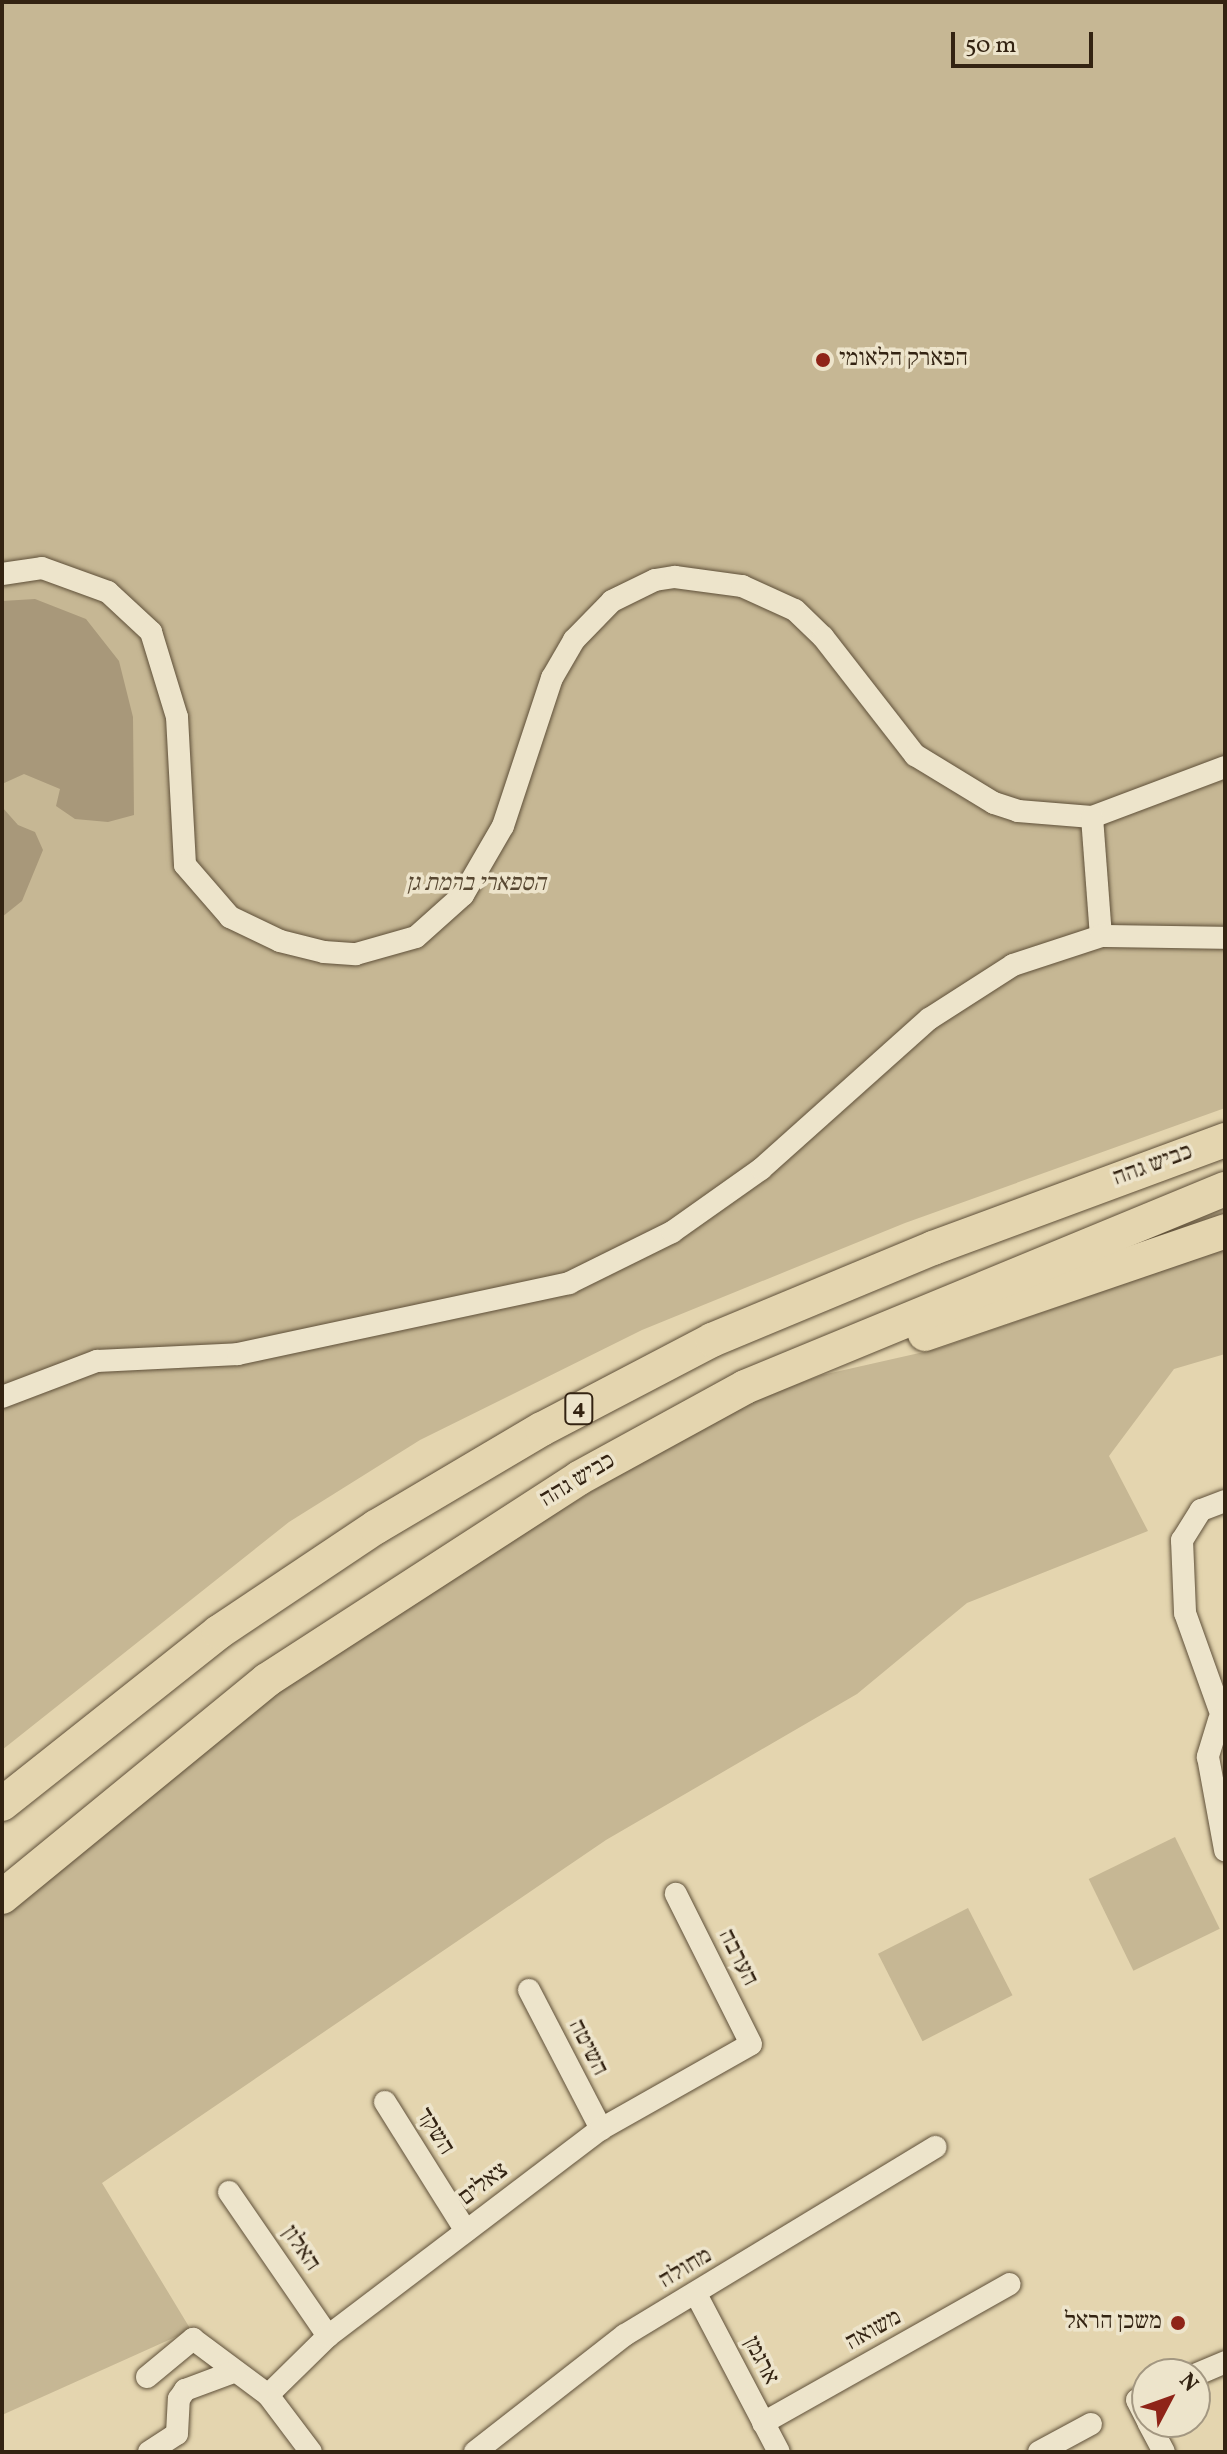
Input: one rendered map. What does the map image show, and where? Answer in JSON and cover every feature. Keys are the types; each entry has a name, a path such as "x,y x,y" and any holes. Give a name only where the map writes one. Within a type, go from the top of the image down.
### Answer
{"highway":[{"name":"כביש גהה","path":"2,1804 219,1632 376,1527 542,1429 712,1340 933,1248 1225,1140"},
{"name":"כביש גהה","path":"2,1897 280,1671 579,1478 745,1387 1225,1189"},
{"path":"819,1356 932,1333 1225,1231"}],"street":[{"path":"2,574 42,568 108,592 151,632 177,717 185,865 230,917 280,941 324,952 356,954 416,937 463,895 503,826 552,678 574,640 612,601 655,580 675,577 763,592 795,610 823,637 904,743 929,766 1018,811 1092,817 1225,767"},
{"path":"1092,817 1101,936"},
{"path":"2,1397 97,1361 238,1354 569,1283 672,1232 761,1169 929,1019 1013,965 1101,936 1225,938"},
{"path":"1225,1501 1201,1510 1182,1540 1185,1613 1222,1723 1208,1757 1225,1850"},
{"name":"הערבה","path":"676,1894 751,2044"},
{"name":"השיטה","path":"529,1990 601,2129"},
{"name":"צאלים","path":"268,2395 328,2336 601,2129 751,2044"},
{"name":"השקד","path":"385,2102 466,2231"},
{"name":"מחולה","path":"475,2452 625,2335 935,2147"},
{"name":"האלון","path":"229,2192 328,2336"},
{"name":"משואה","path":"763,2423 1010,2284"},
{"name":"ארגמן","path":"696,2294 779,2452"},
{"path":"147,2377 193,2339 268,2395 311,2452"},
{"path":"149,2452 177,2434 179,2399 185,2390 236,2371"},
{"path":"1039,2452 1091,2424"}],"green space":[{"name":"הספארי ברמת גן","path":"2,2 1225,2 1225,1108 905,1223 642,1330 420,1440 289,1522 2,1750"},
{"path":"1225,1249 1225,1354 1174,1369 1109,1456 1148,1531 967,1603 857,1694 606,1840 102,2183 191,2330 2,2415 2,1913 307,1665 722,1412 822,1375 937,1349"},
{"path":"1175,1837 1220,1929 1133,1971 1089,1879"},
{"path":"968,1908 1012,1995 922,2041 878,1954"}],"shaded area":[{"path":"35,599 86,619 119,661 133,717 134,815 108,822 75,819 56,806 60,789 24,774 2,784 2,601"},
{"path":"2,807 18,825 35,832 43,850 22,901 2,917"}],"place":[{"name":"הפארק הלאומי","path":"823,360"},
{"name":"משכן הראל","path":"1178,2323"}]}
